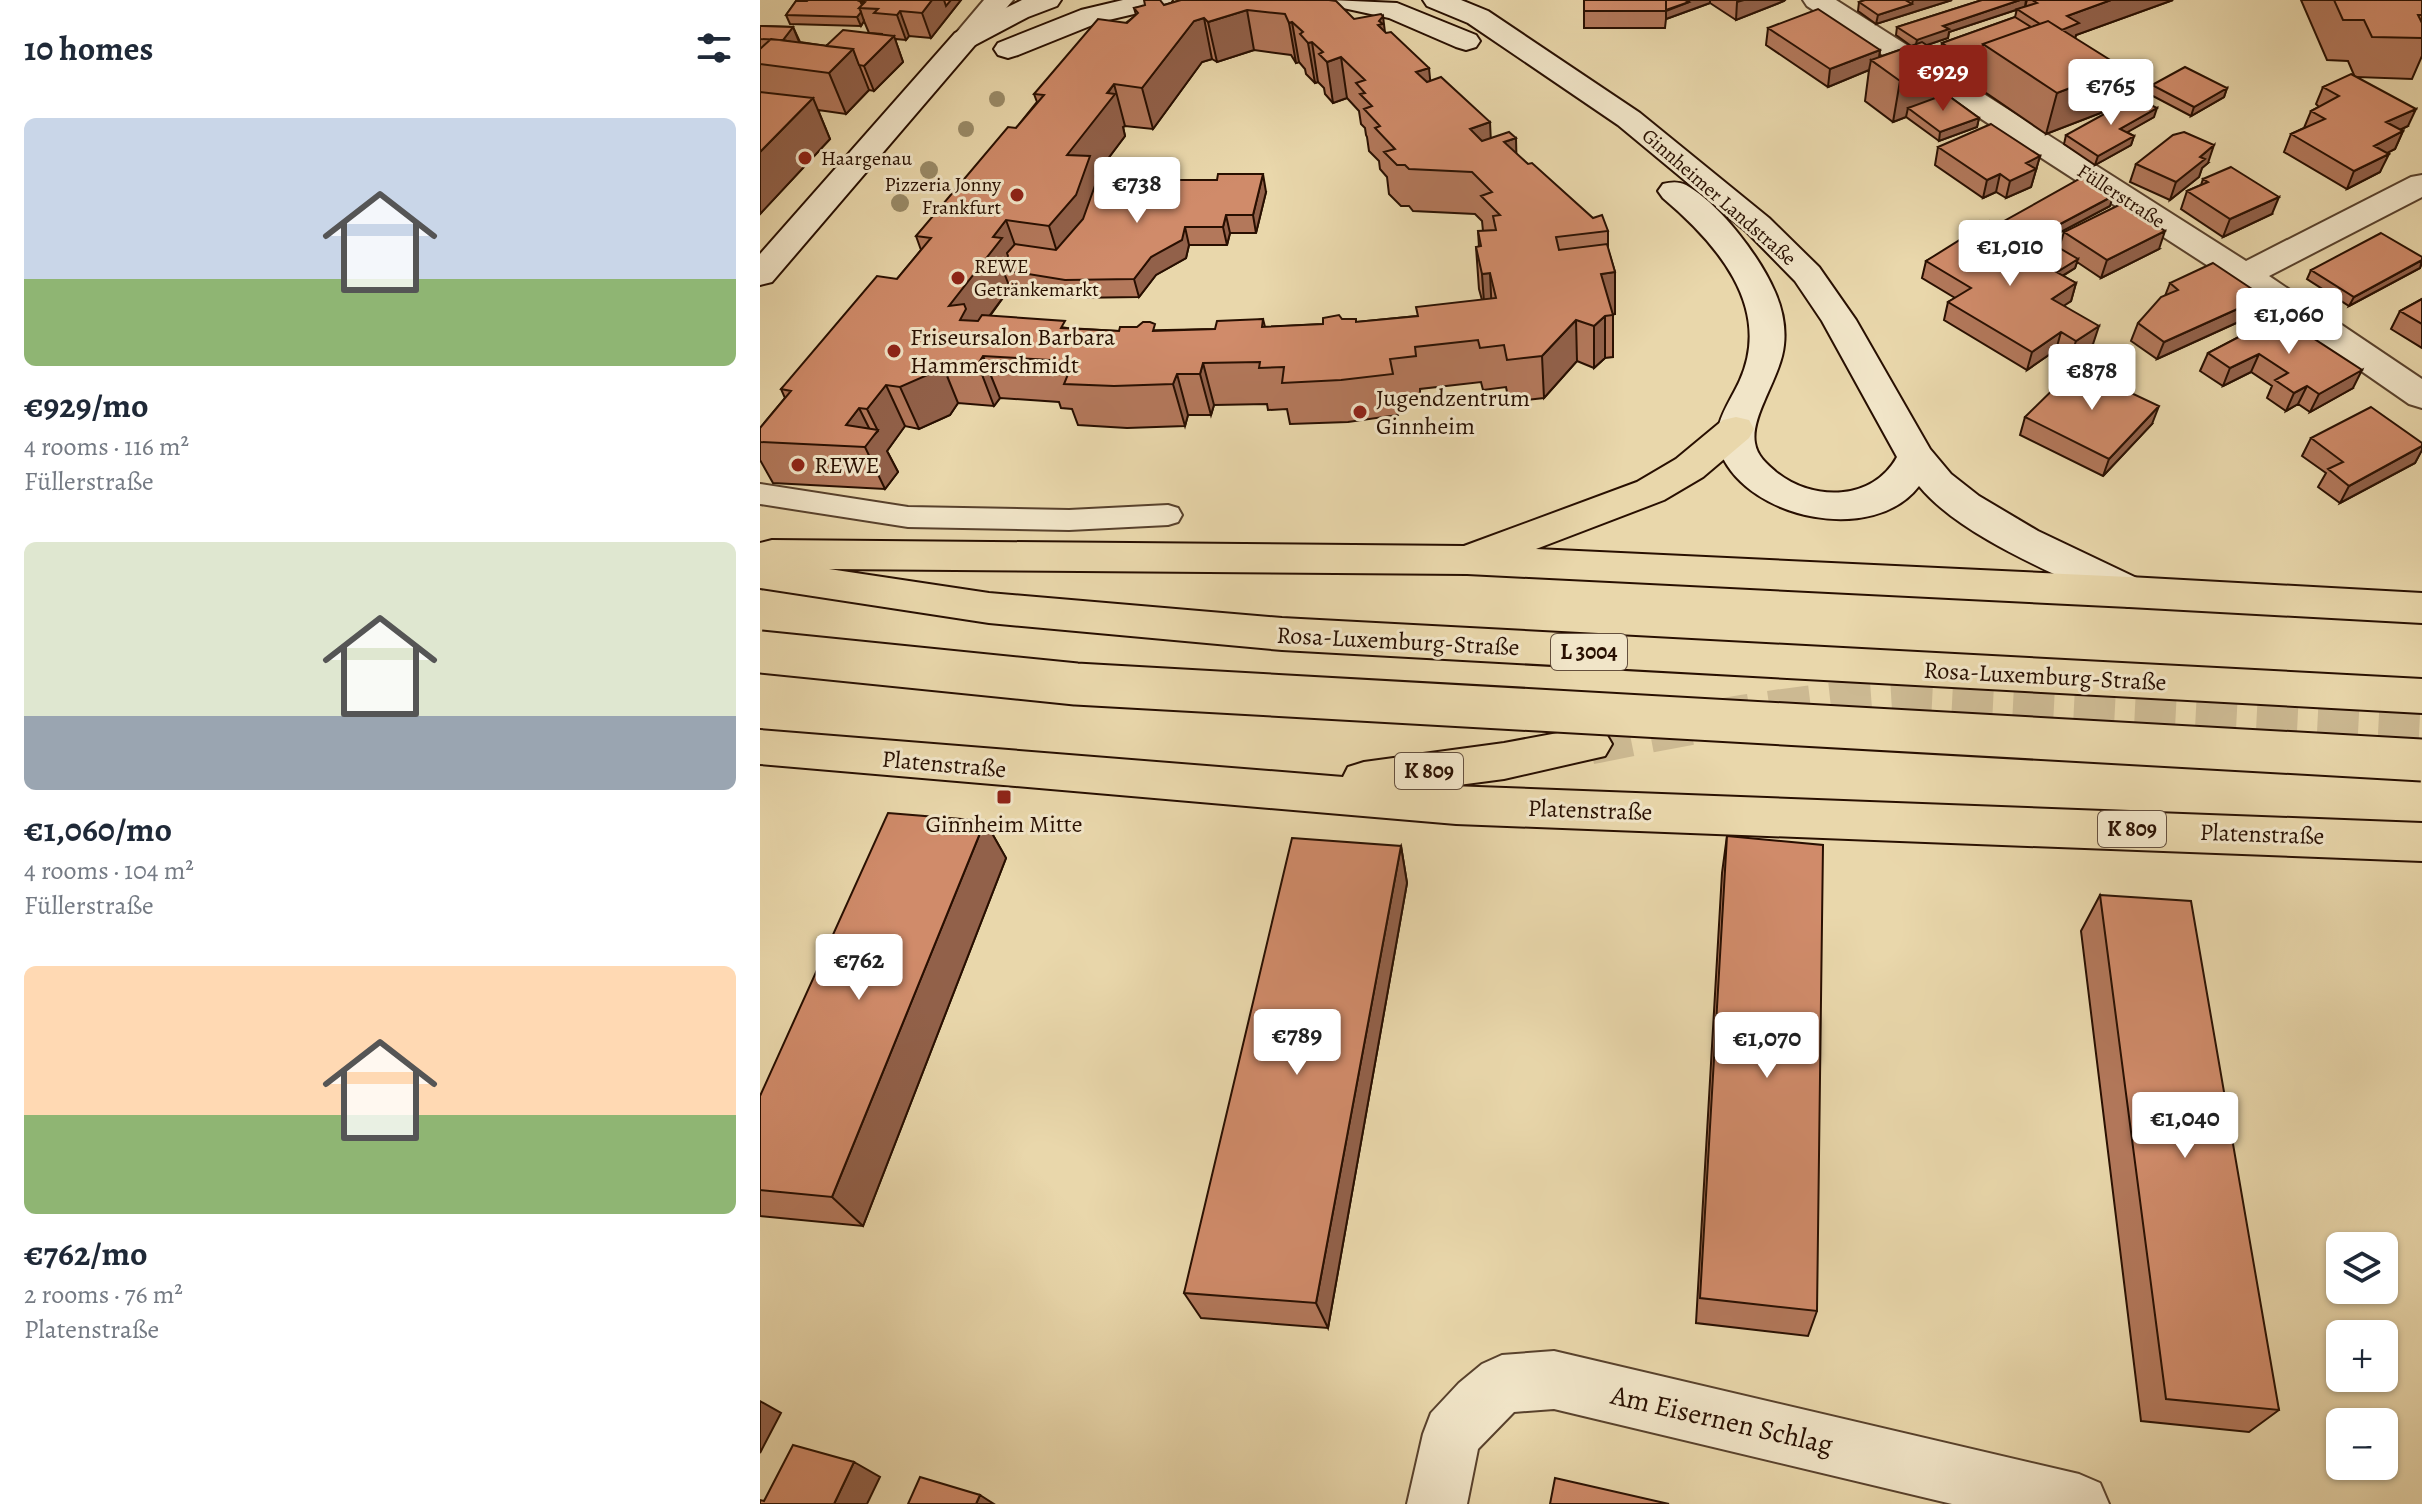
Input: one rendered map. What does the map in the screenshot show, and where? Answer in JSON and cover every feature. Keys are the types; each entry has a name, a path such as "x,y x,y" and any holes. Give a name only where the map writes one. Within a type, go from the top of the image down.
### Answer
{"main road":[{"path":"760,275 999,0"},
{"path":"965,39 1018,11 1047,0"},
{"path":"892,124 967,69 1030,38 1091,16 1158,0"},
{"path":"1344,0 1397,11 1463,39 1568,112"},
{"name":"Ginnheimer Landstraße","path":"1437,0 1478,17 1629,119 1758,225 1807,274 1839,320 1916,457 1938,483 1965,506 2024,541 2129,592"},
{"name":"Füllerstraße","path":"1817,0 2245,275 2422,396"},
{"name":"Ginnheimer Landstraße","path":"1619,148 1692,206 1737,251 1755,285 1764,312 1768,345 1762,372 1736,429"},
{"path":"2245,275 2422,184"},
{"path":"1736,429 1740,455 1749,468 1770,487 1803,503 1830,506 1867,501 1902,482 1916,457"},
{"path":"1467,560 1525,535 1623,503 1673,479 1736,429"},
{"path":"760,554 1467,560 2422,608"},
{"name":"Rosa-Luxemburg-Straße","path":"760,573 989,608 1282,634 2422,696"},
{"path":"760,652 1076,684 1487,710 2422,760"},
{"name":"K 809","path":"1266,791 1504,761 1590,744"},
{"name":"Platenstraße","path":"760,747 1456,805 2422,842"},
{"name":"Am Eisernen Schlag","path":"1437,1504 1452,1434 1480,1404 1502,1384 1554,1380 2079,1504"}],"lane":[{"path":"760,494 908,517 1069,520 1168,515"}],"building":[{"path":"862,0 861,12 857,17 786,15 796,1"},
{"path":"862,0 932,0 922,13 900,11 897,15 874,13 878,9 859,8 865,2"},
{"path":"1144,0 1160,0 1164,5 1181,0 1329,0 1336,1 1354,19 1381,14 1383,16 1379,21 1383,24 1378,25 1386,33 1391,32 1429,68 1416,72 1427,82 1441,77 1490,122 1470,129 1482,141 1509,132 1516,138 1504,142 1528,164 1532,163 1593,218 1602,215 1608,231 1556,237 1559,250 1607,244 1615,272 1601,274 1613,315 1605,316 1594,326 1576,320 1542,356 1507,360 1504,345 1480,348 1478,340 1415,347 1416,356 1390,359 1393,374 1341,380 1282,383 1284,367 1259,368 1260,362 1203,363 1200,374 1177,374 1173,384 1064,384 1071,367 1046,366 1049,360 983,356 978,364 941,361 932,373 900,387 886,385 867,409 859,408 846,425 878,430 865,447 760,442 760,428 791,391 781,389 877,276 897,279 931,238 916,236 1008,127 1016,128 1044,95 1034,94 1098,19 1127,23 1138,13 1134,8 1145,5","holes":["1247,10 1285,14 1289,23 1292,22 1303,32 1300,34 1308,43 1312,42 1323,52 1319,54 1327,62 1341,57 1365,80 1356,83 1365,93 1360,94 1372,106 1364,109 1380,126 1375,128 1395,149 1384,152 1397,165 1405,165 1409,169 1472,172 1492,192 1481,196 1500,215 1493,216 1496,230 1478,231 1481,246 1476,247 1482,274 1490,273 1496,298 1416,307 1418,316 1356,322 1356,319 1342,319 1339,315 1323,318 1323,324 1262,327 1263,319 1217,321 1215,329 1153,331 1155,324 1150,322 1143,322 1137,327 1120,327 1119,331 1061,328 1065,321 982,315 978,321 960,320 966,309 964,304 949,306 1002,238 993,237 1006,220 1049,226 1076,195 1090,156 1067,155 1115,94 1107,93 1114,84 1142,88 1194,21 1204,18 1208,22"]},
{"path":"1584,0 1666,0 1666,11 1584,11"},
{"path":"1666,0 1685,0 1689,2 1666,10"},
{"path":"1905,0 1912,4 1878,15 1859,2"},
{"path":"1982,0 2020,0 1943,26 1949,29 1917,40 1897,27"},
{"path":"2032,0 2111,0 2067,16 2079,23 2062,30 2048,21 2040,24 2017,9 2037,3"},
{"path":"2334,0 2422,0 2422,15 2418,15 2422,23 2422,38 2372,37 2364,20 2343,20"},
{"path":"1818,9 1880,50 1830,69 1768,28"},
{"path":"2015,17 2031,27 1983,44 1978,67 1942,43"},
{"path":"2048,21 2123,68 2057,93 1983,44"},
{"path":"760,26 793,27 783,40 760,39"},
{"path":"843,30 894,36 864,66 859,65 853,49 826,46"},
{"path":"771,39 853,49 829,73 760,64 760,49"},
{"path":"1922,42 1952,62 1900,81 1871,60"},
{"path":"2185,67 2227,88 2194,107 2152,85"},
{"path":"2351,74 2416,109 2386,122 2403,131 2374,146 2389,154 2354,171 2291,134 2325,119 2311,111 2339,96 2323,87"},
{"path":"760,92 813,98 760,152"},
{"path":"1946,94 1979,118 1940,132 1908,108"},
{"path":"2135,97 2157,108 2120,129 2134,136 2098,156 2066,135"},
{"path":"1991,124 2040,156 2026,163 2036,169 2010,181 2000,174 1987,180 1938,147"},
{"path":"2184,132 2214,145 2200,157 2205,159 2176,182 2136,164 2173,135"},
{"path":"2231,167 2279,197 2230,219 2187,191 2208,182 2203,179"},
{"path":"1218,174 1263,174 1253,215 1226,215 1223,227 1185,227 1182,240 1151,257 1134,279 1065,280 1003,270 1010,262 1007,253 1015,244 1056,250 1083,219 1097,180 1217,180"},
{"path":"2081,178 2113,196 2026,242 1997,225"},
{"path":"2121,204 2165,231 2107,260 2064,232"},
{"path":"1990,221 2037,249 2026,255 2076,283 2052,299 2099,326 2076,341 2061,332 2032,352 1948,302 1971,288 1926,261"},
{"path":"2381,233 2422,257 2422,260 2354,297 2311,270"},
{"path":"2056,246 2078,259 2057,272 2033,259"},
{"path":"2213,263 2264,297 2164,342 2138,323 2161,297 2178,290 2170,283"},
{"path":"2422,299 2422,324 2400,311"},
{"path":"2279,316 2362,370 2319,394 2307,386 2294,393 2275,380 2288,373 2259,354 2230,368 2208,353"},
{"path":"2076,367 2159,406 2109,459 2025,417"},
{"path":"2371,407 2422,446 2349,486 2328,469 2343,462 2311,438"},
{"path":"888,813 985,821 832,1197 760,1190 760,1096"},
{"path":"1727,836 1823,845 1817,1311 1700,1298"},
{"path":"1292,838 1401,846 1316,1303 1184,1293"},
{"path":"2100,895 2191,901 2279,1410 2166,1399"},
{"path":"793,1445 854,1462 834,1504 760,1504"},
{"path":"920,1477 980,1495 976,1504 908,1504"},
{"path":"1555,1478 1669,1504 1550,1504"}],"tunnel":[{"path":"1590,744 1794,708 1919,697 2422,723"}],"place":[{"name":"Haargenau","path":"805,158"},
{"name":"Pizzeria Jonny Frankfurt","path":"1017,195"},
{"name":"REWE Getränkemarkt","path":"958,278"},
{"name":"Friseursalon Barbara Hammerschmidt","path":"894,351"},
{"name":"Jugendzentrum Ginnheim","path":"1360,412"},
{"name":"REWE","path":"798,465"},
{"name":"Ginnheim Mitte","path":"1004,797"}]}
